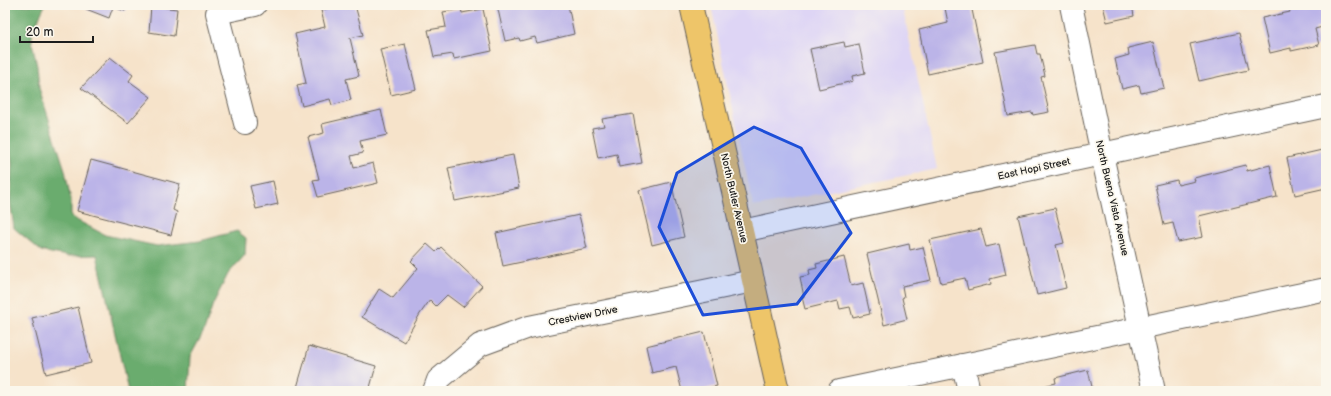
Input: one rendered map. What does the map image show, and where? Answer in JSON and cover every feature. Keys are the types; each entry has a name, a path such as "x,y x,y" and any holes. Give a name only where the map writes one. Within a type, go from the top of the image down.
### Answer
{"main road":[{"name":"North Butler Avenue","path":"691,5 778,391"}],"street":[{"path":"245,122 217,13 255,5"},
{"name":"North Buena Vista Avenue","path":"1070,5 1154,391"},
{"name":"East Hopi Street","path":"742,231 1326,106"},
{"name":"Crestview Drive","path":"434,391 438,380 480,345 529,327 753,281"},
{"path":"839,391 1326,289"},
{"path":"963,365 969,391"}],"highlighted area":[{"path":"754,127 801,148 851,233 797,304 703,315 659,227 677,173"}],"shaded area":[{"path":"711,5 902,5 937,169 759,206 753,205"}],"green space":[{"path":"5,5 45,5 32,33 32,43 37,66 39,88 65,170 71,201 71,217 105,235 157,246 200,241 237,231 246,238 245,255 228,274 213,304 204,331 190,357 188,391 128,391 97,255 67,256 41,251 14,228 10,201 12,164 10,149 5,146"}],"building":[{"path":"87,5 127,5 125,11 113,7 109,18 86,9"},
{"path":"344,5 355,5 363,35 350,38 359,76 346,79 351,100 332,105 330,99 302,106 297,85 306,83 295,34 325,27 321,10"},
{"path":"497,5 568,5 574,34 537,43 535,37 520,41 519,38 505,41"},
{"path":"959,5 971,5 983,62 928,74 919,30 948,23 945,8"},
{"path":"1103,5 1132,5 1134,16 1107,22"},
{"path":"1288,5 1324,5 1326,12 1326,26 1315,29 1319,45 1291,51 1291,48 1270,53 1262,18 1290,12"},
{"path":"151,6 177,9 174,36 149,32"},
{"path":"461,9 462,13 483,9 492,51 454,59 453,54 434,57 428,30 446,27 443,12"},
{"path":"1239,33 1248,70 1199,81 1190,44"},
{"path":"844,42 845,47 859,44 865,73 852,76 853,81 819,89 810,49"},
{"path":"1153,42 1164,88 1141,93 1139,85 1122,89 1115,59 1129,55 1128,48"},
{"path":"405,44 416,89 391,95 380,49"},
{"path":"1035,45 1037,54 1040,54 1045,76 1041,77 1049,112 1033,115 1032,112 1008,116 995,52"},
{"path":"110,57 133,75 129,81 151,97 128,123 81,88"},
{"path":"381,110 387,135 360,141 363,153 351,156 354,168 373,163 378,183 318,197 313,180 319,179 308,137 324,133 322,124"},
{"path":"633,114 642,163 619,167 617,154 598,158 592,128 604,126 602,119"},
{"path":"1322,150 1326,166 1326,188 1295,195 1287,158"},
{"path":"513,155 519,188 455,201 448,168"},
{"path":"91,160 180,184 173,210 177,212 171,235 77,211"},
{"path":"1246,165 1247,171 1270,165 1277,197 1199,216 1203,237 1178,242 1173,223 1164,225 1155,185 1177,180 1178,185 1195,181 1194,178"},
{"path":"273,181 278,204 256,209 250,186"},
{"path":"671,182 684,237 652,245 639,190"},
{"path":"1055,208 1064,243 1056,245 1066,288 1037,295 1018,216"},
{"path":"579,215 587,248 503,266 496,233"},
{"path":"981,229 986,247 999,244 1006,275 990,279 991,284 968,290 965,278 941,283 930,240"},
{"path":"427,244 436,252 441,247 482,286 463,307 447,295 436,306 430,300 404,342 362,317 379,289 393,298 418,268 411,261"},
{"path":"909,244 910,250 923,247 931,280 902,286 904,297 902,298 907,319 884,325 867,254"},
{"path":"844,257 851,286 863,283 870,314 853,318 850,307 840,309 838,301 805,309 800,277 810,275 809,270 817,268 816,264"},
{"path":"78,307 91,363 46,374 32,318"},
{"path":"704,332 717,386 697,391 682,391 676,367 652,373 646,346"},
{"path":"309,346 376,366 369,391 296,391"},
{"path":"1088,370 1093,391 1036,391 1035,388 1056,383 1055,378"}]}
